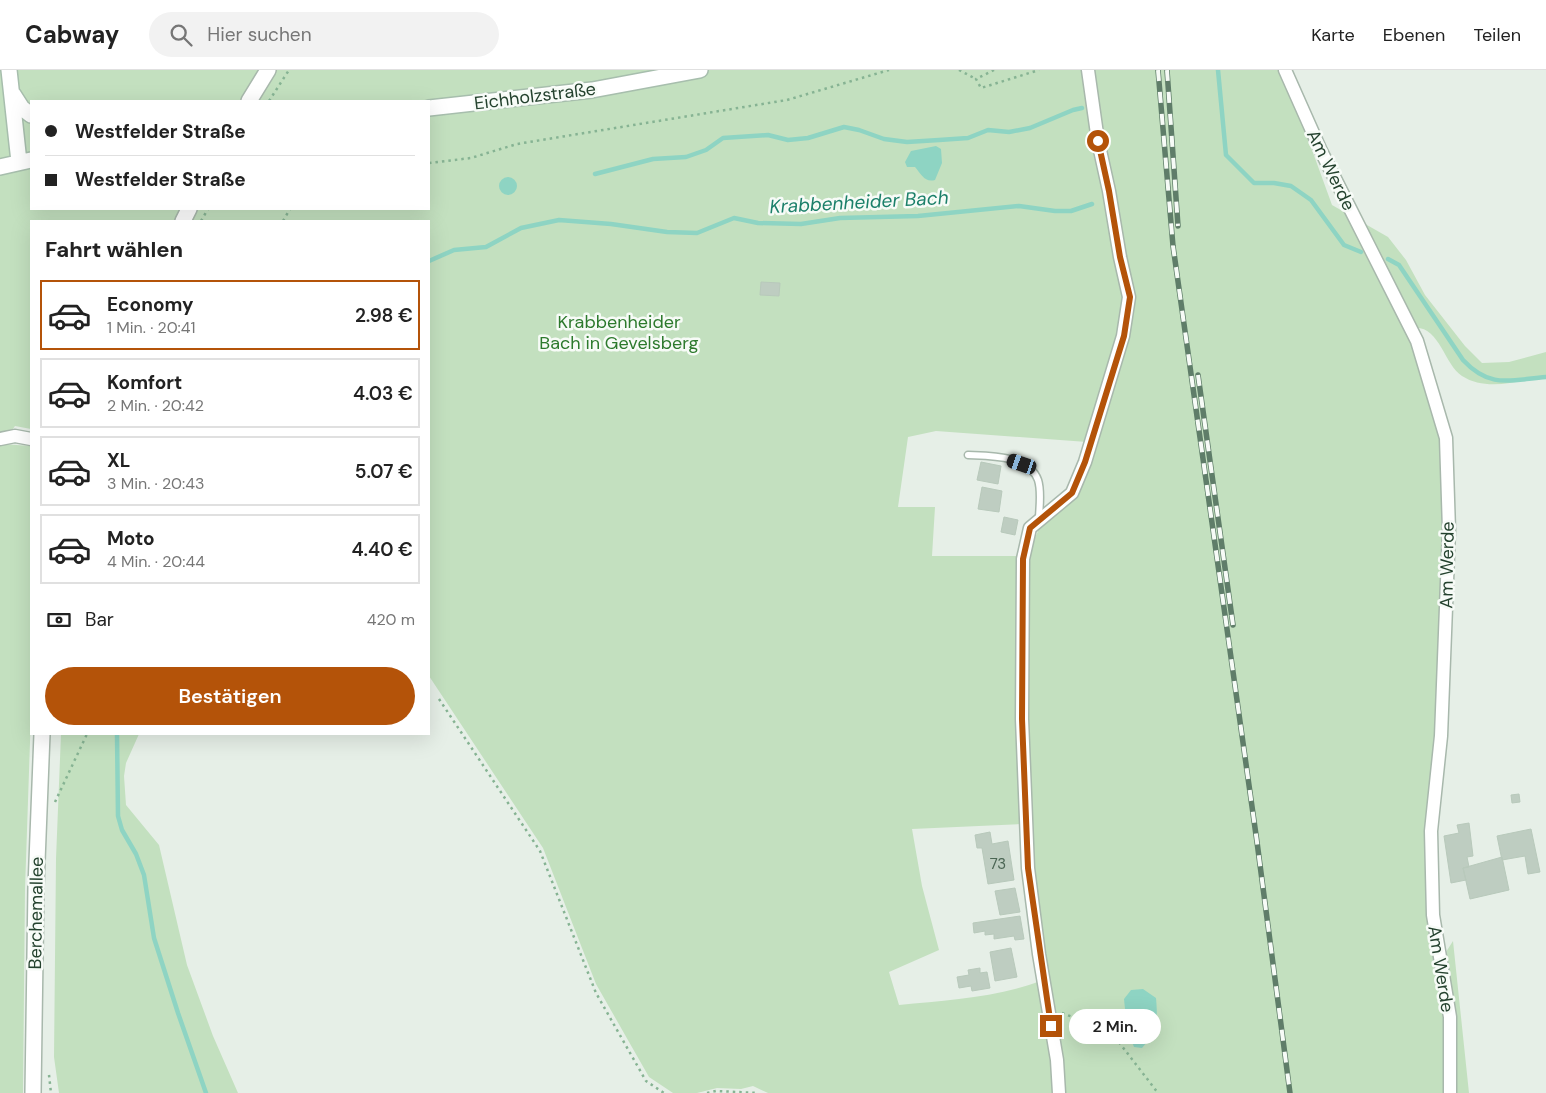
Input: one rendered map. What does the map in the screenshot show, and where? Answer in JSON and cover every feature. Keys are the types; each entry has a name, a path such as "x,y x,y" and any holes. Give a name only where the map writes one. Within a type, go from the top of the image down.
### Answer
{"main road":[{"path":"0,167 25,161 11,91 10,70"},
{"path":"250,100 268,70"},
{"name":"Eichholzstraße","path":"430,108 592,90 700,70"},
{"path":"11,91 22,108 30,114"},
{"name":"Berchemallee","path":"34,1093 36,887 42,735"}],"street":[{"path":"1059,1093 1057,1060 1028,868 1022,719 1023,559 1030,528 1072,493 1085,462 1124,336 1130,297 1120,257 1098,141 1088,70"},
{"name":"Am Werde","path":"1285,70 1321,151 1417,341 1446,438 1449,530 1441,736 1431,831 1433,915 1450,1017 1450,1093"},
{"path":"0,439 15,436 30,439"}],"lane":[{"path":"968,455 1003,458 1022,464 1030,470 1038,480 1039,521"}],"path":[{"path":"270,100 289,70"},
{"path":"430,163 471,158 517,144 787,100 889,70"},
{"path":"959,70 976,79 981,88 1039,70"},
{"path":"976,79 994,70"},
{"path":"439,699 540,851 596,993 646,1081 664,1093"},
{"path":"52,806 59,796 87,735"},
{"path":"1048,1009 1083,1020 1104,1030 1118,1041 1158,1093"},
{"path":"707,1093 716,1091 758,1093"}],"green space":[{"name":"Krabbenheider Bach in Gevelsberg","path":"0,70 1283,70 1332,205 1388,237 1406,260 1425,295 1465,346 1482,363 1509,362 1546,352 1546,375 1504,384 1482,383 1472,381 1455,370 1440,345 1427,331 1418,328 1408,329 1416,345 1444,439 1446,532 1440,695 1429,831 1432,884 1446,952 1453,941 1469,1093 1062,1093 1060,1061 1042,954 1028,805 1025,642 1026,573 1029,551 1039,529 1080,488 1126,338 1132,295 1117,230 1112,231 1127,299 1120,336 1087,442 936,431 908,437 898,507 935,507 932,556 1018,556 1017,715 1022,824 912,829 922,886 939,950 889,972 899,1005 988,995 1040,981 1054,1093 768,1093 753,1086 741,1089 717,1088 697,1093 673,1093 649,1077 596,984 543,848 430,678 430,220 30,220 30,429 15,426 2,444 30,446 30,735 25,889 23,1093 0,1093"},
{"path":"61,735 139,735 126,763 124,776 126,805 159,845 187,965 213,1036 238,1093 59,1093 54,1057 56,859"}],"shaded area":[{"path":"936,146 941,149 942,163 935,180 926,179 915,167 907,167 905,162 911,151"},
{"path":"508,177 514,180 517,186 514,192 508,195 502,192 499,186 502,180"},
{"path":"1143,989 1156,998 1157,1013 1154,1031 1142,1048 1134,1047 1127,1029 1124,999 1131,990"}],"building":[{"path":"761,282 780,283 779,296 760,295"},
{"path":"981,462 1001,466 998,484 977,480"},
{"path":"982,487 1002,491 999,512 978,509"},
{"path":"1004,517 1018,520 1015,535 1001,532"},
{"path":"1519,794 1520,802 1512,803 1511,795"},
{"path":"1469,823 1473,856 1467,857 1469,867 1463,868 1466,880 1451,883 1444,836 1459,833 1457,825"},
{"path":"1531,829 1540,872 1528,874 1525,856 1502,860 1497,836"},
{"path":"990,832 992,844 1008,841 1014,880 988,884 982,848 977,848 975,835"},
{"path":"1502,857 1509,890 1470,899 1463,868"},
{"path":"1015,888 1020,912 1000,915 995,891"},
{"path":"1020,916 1024,939 1015,940 1014,936 994,939 994,934 985,935 985,931 974,933 973,923"},
{"path":"1011,948 1017,977 995,981 990,952"},
{"path":"980,968 980,973 987,972 990,988 972,991 971,986 959,988 957,977 969,975 968,970"}],"waterway":[{"name":"Krabbenheider Bach","path":"1218,70 1226,155 1254,183 1274,183 1291,186 1311,200 1344,245 1361,252"},
{"path":"595,174 653,159 686,157 706,150 723,138 768,135 788,140 808,138 844,127 884,139 907,142 968,138 988,130 1009,132 1030,128 1082,108"},
{"name":"Krabbenheider Bach","path":"430,261 454,250 486,247 521,228 559,220 611,224 667,232 697,233 734,218 758,223 801,224 840,218 918,216 1019,206 1055,211 1071,211 1092,204"},
{"name":"Krabbenheider Bach","path":"1388,259 1399,265 1463,360 1473,369 1492,379 1501,380 1511,381 1546,377"},
{"path":"117,735 118,816 122,830 136,854 144,875 154,938 206,1093"}],"railway":[{"path":"1158,70 1173,246 1257,842 1290,1093"},
{"path":"1167,70 1178,226"},
{"path":"1198,375 1233,625"}],"route":[{"path":"1051,1026 1039,954 1028,868 1022,719 1023,559 1030,528 1072,493 1085,462 1124,336 1130,297 1120,257 1098,141"}]}
